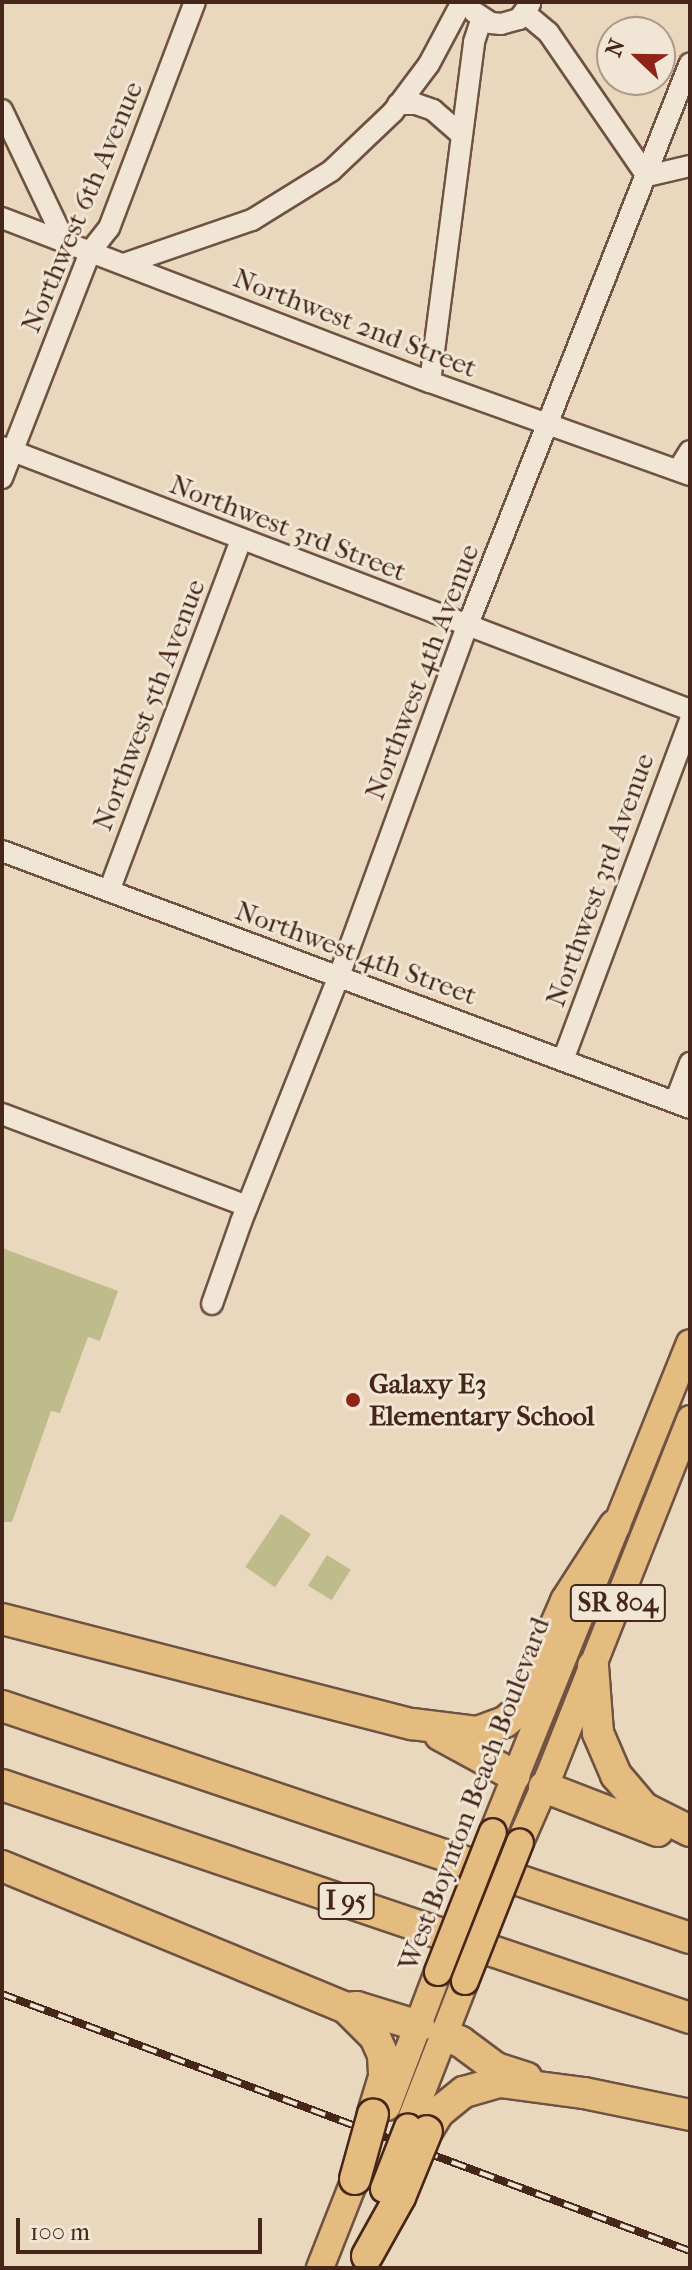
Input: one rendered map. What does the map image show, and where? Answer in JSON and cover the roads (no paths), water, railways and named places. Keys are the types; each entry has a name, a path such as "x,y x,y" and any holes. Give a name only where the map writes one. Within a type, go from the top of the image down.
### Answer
{"highway":[{"path":"412,1724 477,1732 512,1717 528,1696 566,1601 615,1525"},
{"path":"2,1619 412,1724 456,1741 515,1776"},
{"path":"593,1666 598,1733 616,1775 644,1808 690,1831"},
{"path":"2,1706 690,1938"},
{"name":"I 95","path":"2,1785 690,2018"},
{"path":"544,1787 690,1844"},
{"path":"2,1866 346,2008 375,2037 383,2055 384,2077 378,2116 355,2179"},
{"path":"346,2008 357,2007 431,2030 461,2042 496,2068 584,2093"},
{"path":"364,2262 400,2197 418,2129 464,2092 488,2084 514,2083 584,2093 690,2115"}],"main road":[{"name":"West Boynton Beach Boulevard","path":"418,2129 438,1972 690,1343"},
{"name":"West Boynton Beach Boulevard","path":"378,2116 465,1981 690,1419"},
{"path":"515,1776 544,1787"},
{"path":"320,2268 355,2179"}],"street":[{"name":"Northwest 6th Avenue","path":"2,478 7,449 90,252 109,228 195,2"},
{"path":"124,264 224,231 279,206 331,171 398,104 429,64 465,2 482,18 501,24 512,22 528,7 647,176 690,166"},
{"path":"430,382 474,42 482,18"},
{"name":"Northwest 4th Avenue","path":"212,1304 247,1206 339,976 467,627 690,63"},
{"path":"398,104 416,104 433,110 462,135"},
{"path":"2,110 65,242"},
{"name":"Northwest 2nd Street","path":"2,218 430,382 684,473"},
{"name":"Northwest 3rd Street","path":"7,449 690,710"},
{"path":"684,473 690,451"},
{"name":"Northwest 5th Avenue","path":"109,891 241,539"},
{"name":"Northwest 3rd Avenue","path":"563,1060 690,720"},
{"name":"Northwest 4th Street","path":"2,851 683,1105"},
{"path":"683,1105 690,1063"},
{"path":"2,1114 247,1206"}],"railway":[{"path":"2,1994 690,2251"}],"place":[{"name":"Galaxy E3 Elementary School","path":"353,1400"}]}
